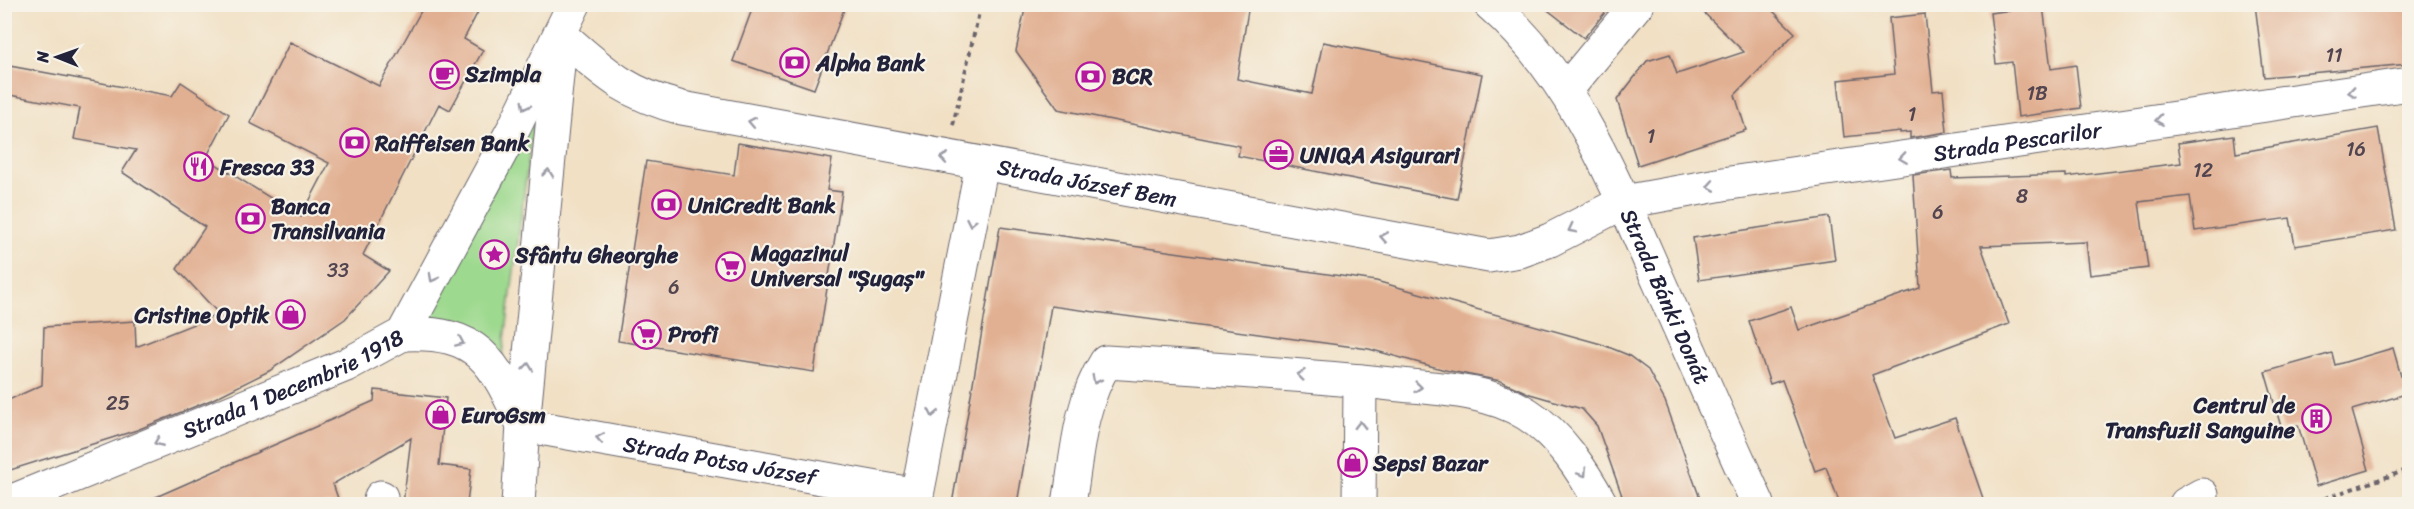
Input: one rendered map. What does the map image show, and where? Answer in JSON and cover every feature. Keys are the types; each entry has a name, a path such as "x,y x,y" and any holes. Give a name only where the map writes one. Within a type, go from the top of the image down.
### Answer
{"street":[{"name":"Strada 1 Decembrie 1918","path":"5,504 346,365 403,334 561,35 574,4"},
{"name":"Strada Bánki Donát","path":"1490,4 1517,27 1566,90 1624,202 1758,504"},
{"path":"1566,90 1638,4"},
{"name":"Strada József Bem","path":"561,35 626,89 650,100 682,108 1489,256 1520,251 1550,240 1624,202"},
{"path":"518,504 523,425 561,35"},
{"name":"Strada Pescarilor","path":"1624,202 1747,181 2409,84"},
{"name":"Strada Potsa József","path":"523,425 916,500 982,164"},
{"path":"403,334 434,333 476,350 494,368 523,425"},
{"path":"1069,504 1087,402 1095,380 1106,362 1270,371 1449,391 1500,400 1527,414 1548,430 1583,472 1601,504"},
{"path":"1359,504 1360,381"}],"path":[{"path":"946,158 981,4"},
{"path":"2308,504 2409,470"}],"green space":[{"path":"535,109 503,355 478,331 469,326 451,320 427,318"}],"building":[{"path":"425,4 482,4 464,39 483,50 450,110 439,104 363,255 389,271 345,319 269,371 211,400 137,430 4,472 4,402 42,385 44,327 135,321 136,347 219,314 177,269 205,227 122,172 136,150 74,139 80,108 4,94 4,65 172,96 181,82 229,114 206,158 301,217 329,163 250,123 290,42 379,86"},
{"path":"754,4 846,4 814,89 733,61"},
{"path":"1026,4 1249,4 1237,79 1312,94 1323,42 1482,74 1457,199 1238,156 1240,146 1058,109 1016,51"},
{"path":"1540,4 1612,4 1584,38"},
{"path":"1695,4 1766,4 1795,33 1735,95 1746,130 1638,165 1617,100 1647,61 1670,54 1677,74 1744,52"},
{"path":"2255,4 2409,4 2409,64 2264,77"},
{"path":"2043,6 2051,69 2076,65 2081,108 2018,117 2012,62 1996,64 1990,13"},
{"path":"1925,14 1933,91 1943,90 1947,132 1910,138 1910,132 1900,133 1900,131 1844,137 1838,80 1894,74 1889,18"},
{"path":"2378,128 2396,230 2295,246 2290,218 2195,231 2190,196 2139,202 2148,268 2090,275 2086,242 1981,246 2009,324 1872,375 1895,438 1955,418 1985,504 1840,504 1826,467 1815,471 1782,380 1770,384 1749,321 1791,307 1799,330 1920,288 1913,175 1951,170 1952,178 2066,174 2066,177 2181,163 2178,143 2234,135 2236,153"},
{"name":"Magazinul Universal \"Șugaș\"","path":"738,143 832,159 827,190 842,192 814,372 618,341 646,161 734,175"},
{"path":"1829,217 1835,260 1699,280 1693,238"},
{"path":"1000,227 1376,281 1601,344 1628,355 1648,370 1665,401 1702,504 1625,504 1597,426 1582,409 1530,394 1501,381 1445,370 1369,349 1051,306 1017,504 952,504"},
{"name":"Centrul de Transfuzii Sanguine","path":"2393,348 2406,394 2352,410 2369,470 2316,486 2298,425 2282,430 2265,372 2332,353 2335,365"},
{"path":"375,390 446,398 439,465 471,469 467,504 403,504 411,438 333,484 340,504 140,504 374,401"}],"place":[{"name":"Alpha Bank","path":"795,63"},
{"name":"Szimpla","path":"444,74"},
{"name":"BCR","path":"1091,76"},
{"name":"Raiffeisen Bank","path":"354,143"},
{"name":"UNIQA Asigurari","path":"1279,155"},
{"name":"Fresca 33","path":"199,167"},
{"name":"UniCredit Bank","path":"667,205"},
{"name":"Banca Transilvania","path":"250,219"},
{"name":"Sfântu Gheorghe","path":"494,255"},
{"name":"Magazinul Universal \"Șugaș\"","path":"730,266"},
{"name":"Cristine Optik","path":"290,315"},
{"name":"Profi","path":"647,334"},
{"name":"EuroGsm","path":"440,415"},
{"name":"Centrul de Transfuzii Sanguine","path":"2316,418"},
{"name":"Sepsi Bazar","path":"1352,463"}]}
